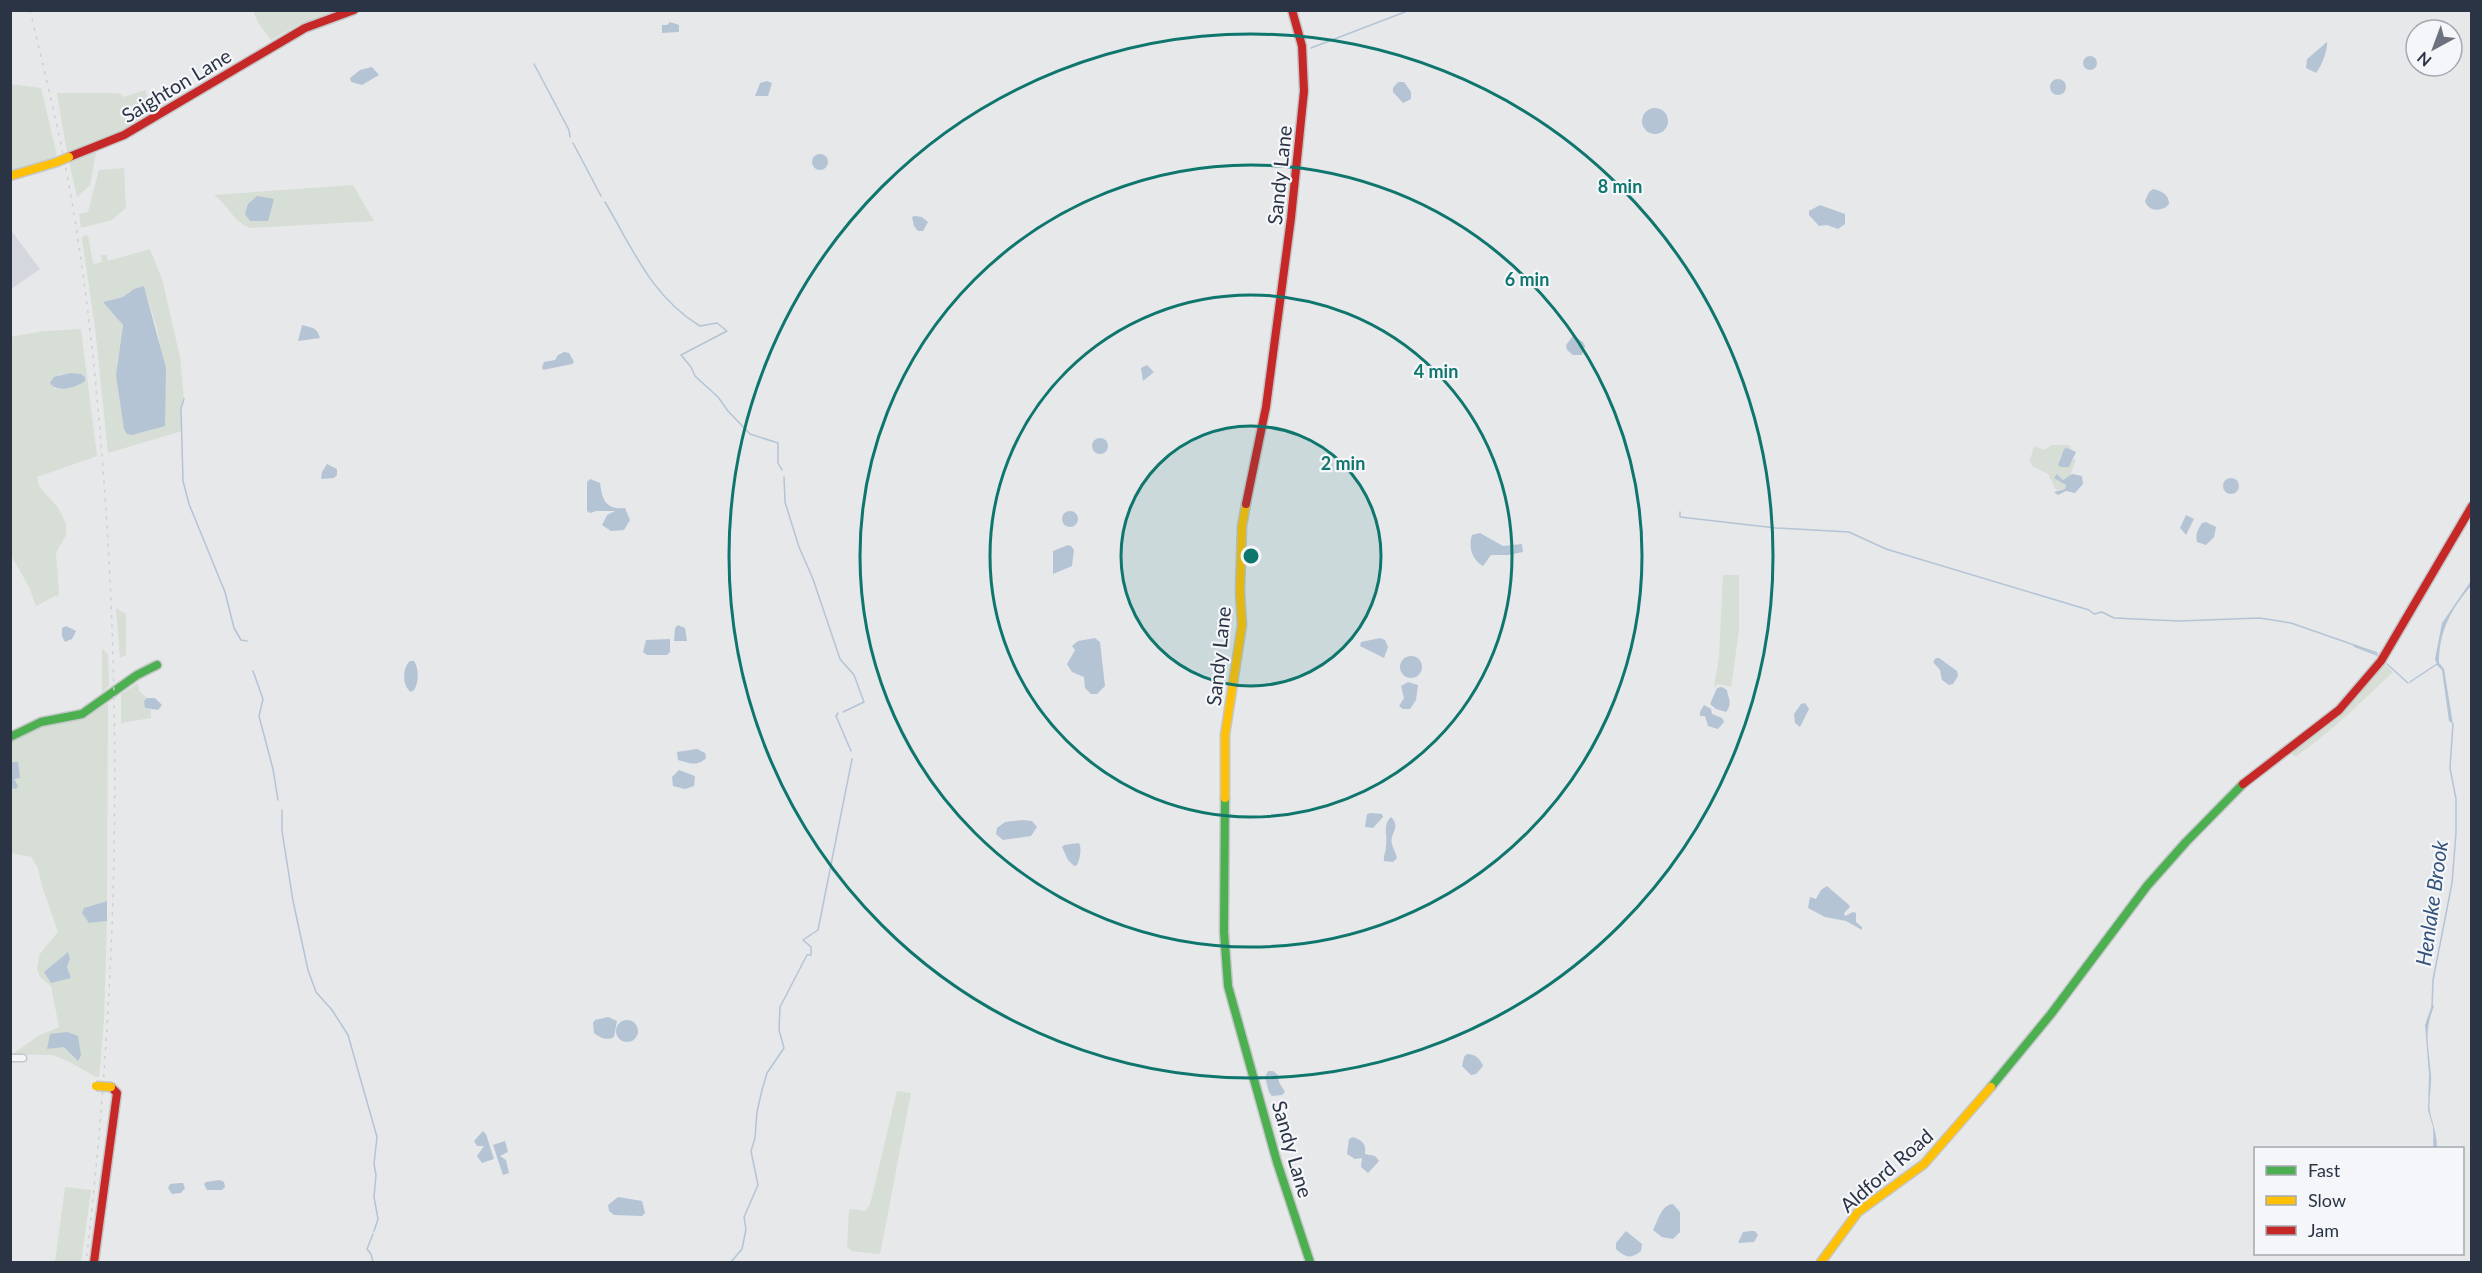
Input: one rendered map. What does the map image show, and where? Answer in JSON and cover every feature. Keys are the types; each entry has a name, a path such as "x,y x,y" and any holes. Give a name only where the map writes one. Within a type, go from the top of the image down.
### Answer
{"street":[{"name":"Saighton Lane","path":"10,176 57,162 124,135 305,28 354,10"},
{"name":"Sandy Lane","path":"1292,10 1302,46 1304,91 1291,218 1266,407 1242,525 1240,591 1242,625 1225,735 1224,932 1228,986 1277,1162 1310,1263"},
{"name":"Aldford Road","path":"1821,1263 1858,1212 1924,1164 1944,1144 2022,1050 2147,886 2186,842 2246,781 2339,710 2367,679 2381,661 2472,506"},
{"path":"10,736 44,721 81,715 102,702 123,683 147,668 157,665"},
{"path":"10,1058 23,1058"},
{"path":"94,1263 117,1093 111,1087 96,1086"}],"shaded area":[{"path":"253,11 336,11 300,24 271,40"},
{"path":"10,84 41,88 57,156 11,172"},
{"path":"145,90 154,115 109,138 67,153 57,93 118,93 124,97"},
{"path":"95,152 90,185 77,197 69,161"},
{"path":"124,168 126,208 112,220 81,228 79,214 88,212 99,170"},
{"path":"353,185 374,221 251,228 240,222 214,195"},
{"path":"10,229 40,269 11,289 10,289"},
{"path":"88,235 93,264 102,262 101,255 106,255 108,261 150,249 162,279 180,357 184,399 181,408 182,431 108,453 83,236","holes":["144,286 157,328 166,377 117,365 123,325 103,302 123,297 134,289"]},
{"path":"81,329 97,456 37,477 39,486 59,509 66,524 66,535 56,553 58,597 55,596 36,606 29,587 11,555 10,337 44,331","holes":["81,374 85,381 77,386 54,389 59,375"]},
{"path":"2052,445 2069,445 2072,450 2064,449 2059,460 2069,467 2073,459 2076,460 2069,478 2063,480 2057,474 2059,480 2066,485 2065,489 2056,490 2048,474 2032,466 2030,460 2034,446 2044,450"},
{"path":"1723,575 1739,575 1739,630 1731,687 1718,684 1714,687 1719,657"},
{"path":"116,608 126,614 126,655 120,658"},
{"path":"102,649 108,654 109,686 102,692"},
{"path":"2384,664 2393,672 2321,737 2295,757 2289,751 2357,697"},
{"path":"138,683 139,691 147,698 145,708 151,710 151,718 121,723 121,694"},
{"path":"108,703 107,901 87,907 89,923 107,921 104,1020 99,1077 52,1055 13,1054 38,1036 59,1027 51,986 40,977 37,969 39,955 58,932 38,868 31,857 11,853 10,743 39,727 84,719","holes":["68,952 70,959 67,967 71,978 44,972"]},
{"path":"897,1091 911,1093 880,1254 852,1251 847,1247 849,1211 851,1209 865,1211 870,1205"},
{"path":"65,1187 91,1190 81,1262 55,1262"}],"water":[{"path":"670,22 679,25 679,32 662,33 662,25"},
{"path":"2327,42 2324,58 2316,73 2306,68 2307,59"},
{"path":"2087,56 2093,56 2097,63 2093,70 2087,70 2083,66 2083,60"},
{"path":"372,67 379,75 362,85 351,82 350,78 360,70"},
{"path":"2058,79 2066,87 2058,95 2050,87"},
{"path":"767,81 772,83 768,96 755,96 760,83"},
{"path":"1398,82 1404,82 1411,92 1411,99 1403,103 1393,92"},
{"path":"1655,108 1664,112 1668,121 1664,130 1655,134 1646,130 1642,121 1646,112"},
{"path":"820,154 826,156 828,162 826,168 820,170 814,168 812,162 814,156"},
{"path":"2153,189 2166,195 2169,204 2166,207 2153,209 2146,204 2149,192"},
{"path":"257,196 274,199 268,221 250,221 245,214 248,204"},
{"path":"1820,205 1845,214 1845,224 1838,229 1827,225 1819,226 1809,215 1809,211"},
{"path":"912,217 922,217 928,222 923,231 918,231 914,226"},
{"path":"144,286 166,368 165,426 132,435 127,434 124,429 116,375 123,325 103,302 123,297 134,289"},
{"path":"302,325 316,330 320,338 298,341"},
{"path":"1573,336 1585,346 1582,355 1573,355 1567,350 1566,345"},
{"path":"564,352 569,353 574,362 572,364 543,370 544,362 555,360"},
{"path":"1147,365 1154,372 1143,381 1141,368"},
{"path":"70,373 81,374 85,377 85,381 77,386 61,389 50,383 54,377"},
{"path":"1100,438 1106,440 1108,446 1106,452 1100,454 1094,452 1092,446 1094,440"},
{"path":"2064,449 2076,452 2069,467 2061,467 2058,465"},
{"path":"327,464 337,469 337,475 334,478 321,479 322,472"},
{"path":"2057,474 2063,480 2072,474 2082,476 2083,484 2075,493 2066,491 2058,495 2054,492 2065,489 2066,485 2054,478"},
{"path":"2228,478 2234,478 2239,486 2237,492 2228,494 2223,489 2223,483"},
{"path":"590,479 600,483 606,503 613,507 625,508 630,520 624,530 611,531 602,525 607,515 615,511 590,513 587,511 587,482"},
{"path":"1067,511 1073,511 1078,519 1076,525 1067,527 1062,522 1062,516"},
{"path":"2186,515 2194,519 2186,535 2180,528"},
{"path":"2206,522 2216,527 2214,537 2206,545 2197,542 2196,536 2202,523"},
{"path":"1480,533 1503,546 1522,544 1523,552 1491,555 1483,566 1474,557 1471,548 1472,535"},
{"path":"1068,545 1074,550 1072,566 1053,574 1053,551"},
{"path":"2471,581 2471,586 2452,612 2441,641 2439,663 2444,669 2453,724 2449,721 2442,670 2435,659 2442,623"},
{"path":"678,625 685,628 687,641 674,641 675,628"},
{"path":"66,626 76,631 72,639 65,642 62,628"},
{"path":"1095,638 1100,642 1105,686 1097,694 1091,694 1085,688 1084,677 1072,672 1067,664 1075,650 1072,646 1078,641"},
{"path":"1380,638 1385,640 1388,647 1384,658 1360,646 1361,642"},
{"path":"670,639 670,652 667,655 647,655 643,652 646,640"},
{"path":"1411,656 1419,659 1422,667 1419,675 1411,678 1403,675 1400,667 1403,659"},
{"path":"1936,658 1957,671 1958,676 1953,684 1949,685 1942,680 1940,670 1933,662"},
{"path":"410,661 416,664 418,676 416,687 411,692 406,686 404,677"},
{"path":"1408,682 1418,685 1416,700 1410,709 1403,709 1399,706 1404,698 1401,686"},
{"path":"1722,687 1727,690 1730,701 1726,712 1710,704 1717,688"},
{"path":"147,698 155,698 162,705 158,710 145,708 144,701"},
{"path":"1805,703 1809,709 1800,727 1795,723 1794,714 1801,704"},
{"path":"1704,705 1711,709 1712,714 1722,718 1724,722 1718,729 1708,726 1705,716 1700,716"},
{"path":"697,749 705,753 706,758 700,763 678,760 677,752"},
{"path":"11,762 18,762 20,778 14,779 18,786 16,789 11,788"},
{"path":"679,770 695,776 694,786 685,789 673,786 672,777"},
{"path":"1367,814 1382,814 1383,817 1373,828 1365,827"},
{"path":"1391,817 1395,824 1392,846 1397,858 1393,862 1384,861 1386,827"},
{"path":"1032,821 1037,827 1031,836 1003,840 996,834 997,828 1005,822"},
{"path":"1079,843 1080,857 1077,865 1074,866 1068,860 1062,847"},
{"path":"1827,886 1849,905 1850,907 1844,913 1845,916 1856,913 1856,922 1862,930 1846,921 1825,917 1808,908 1810,897 1816,899 1821,890"},
{"path":"107,901 107,921 89,923 82,913 84,908"},
{"path":"68,952 70,959 67,967 71,978 51,983 44,972"},
{"path":"2432,1005 2434,1006 2428,1032 2430,1112 2436,1134 2437,1147 2434,1147 2433,1127 2428,1110 2429,1074 2425,1025"},
{"path":"608,1017 617,1021 614,1037 601,1038 594,1033 593,1023 595,1020"},
{"path":"627,1020 635,1023 638,1031 635,1039 627,1042 619,1039 616,1031 619,1023"},
{"path":"67,1032 78,1036 81,1055 78,1061 64,1047 47,1049 50,1034"},
{"path":"1467,1054 1477,1057 1483,1066 1476,1074 1471,1075 1462,1066"},
{"path":"1268,1071 1273,1071 1278,1075 1285,1092 1282,1095 1272,1096 1269,1092 1265,1077"},
{"path":"483,1131 494,1159 482,1163 477,1156 484,1146 477,1146 474,1141"},
{"path":"1353,1137 1363,1143 1365,1154 1375,1156 1379,1161 1368,1173 1361,1167 1362,1158 1355,1159 1347,1154 1349,1139"},
{"path":"505,1141 508,1152 500,1156 506,1160 509,1173 503,1175 493,1145"},
{"path":"220,1180 224,1182 225,1187 222,1190 207,1190 204,1184 206,1182"},
{"path":"183,1183 185,1188 181,1193 172,1194 168,1188 170,1184"},
{"path":"618,1197 642,1201 645,1213 642,1216 614,1215 609,1211 608,1205"},
{"path":"1673,1204 1680,1212 1680,1232 1673,1239 1662,1237 1653,1230 1663,1210"},
{"path":"1626,1231 1642,1244 1641,1251 1631,1256 1626,1256 1616,1249 1616,1243"},
{"path":"1755,1231 1758,1235 1754,1242 1738,1243 1743,1232"}],"waterway":[{"path":"1311,48 1410,10"},
{"path":"534,64 569,130 570,137"},
{"path":"573,143 601,196"},
{"path":"605,202 634,254 668,301 700,326 717,323 727,331 681,355 695,376 718,397 750,434 778,443 778,463 782,470"},
{"path":"184,399 181,408 183,481 189,504 225,592 234,628 241,640 247,641"},
{"path":"784,477 785,502 799,547 813,579 840,659 854,675 864,702 843,712"},
{"path":"1680,512 1680,517 1776,528 1849,532 1886,549 2089,610 2094,614 2102,612 2114,618 2179,621 2260,618 2291,623 2377,653"},
{"path":"2354,646 2377,655"},
{"path":"2387,664 2408,683"},
{"path":"2410,682 2437,664"},
{"path":"253,671 263,699 259,716 273,769 278,800"},
{"path":"838,713 836,716 851,751"},
{"name":"Henlake Brook","path":"2432,1007 2433,980 2452,883 2456,833 2456,799 2450,768 2453,724"},
{"path":"731,1262 742,1249 746,1229 744,1217 758,1185 751,1151 755,1138 757,1112 767,1073 784,1048 779,1030 780,1007 807,955 811,955 811,947 803,940 818,930 852,759"},
{"path":"282,810 282,831 293,901 308,970 316,992 332,1010 348,1035 377,1137 374,1197 378,1219 374,1231"},
{"name":"Henlake Brook","path":"2434,1139 2434,1147"},
{"path":"373,1234 367,1249 373,1262"}],"railway":[{"path":"30,10 68,178 79,244 94,372 108,542 114,723 113,903 103,1083 86,1262"}],"traffic: fast":[{"path":"10,737 41,722 82,714 137,675 157,665"},
{"path":"1991,1087 2051,1014 2147,886 2243,784"},
{"path":"1225,798 1224,932 1228,986 1277,1162 1310,1262"}],"traffic: slow":[{"path":"57,162 69,157"},
{"path":"10,176 57,162"},
{"path":"1225,798 1225,735 1242,625 1240,591 1242,526 1246,504"},
{"path":"96,1086 111,1087"},
{"path":"1821,1262 1858,1212 1924,1164 1991,1087"}],"traffic: jam":[{"path":"69,157 124,135 305,28 354,10"},
{"path":"1246,504 1266,407 1291,218 1304,91 1302,46 1292,10"},
{"path":"2243,784 2339,710 2381,661 2472,506"},
{"path":"94,1262 117,1093 111,1087"}]}
